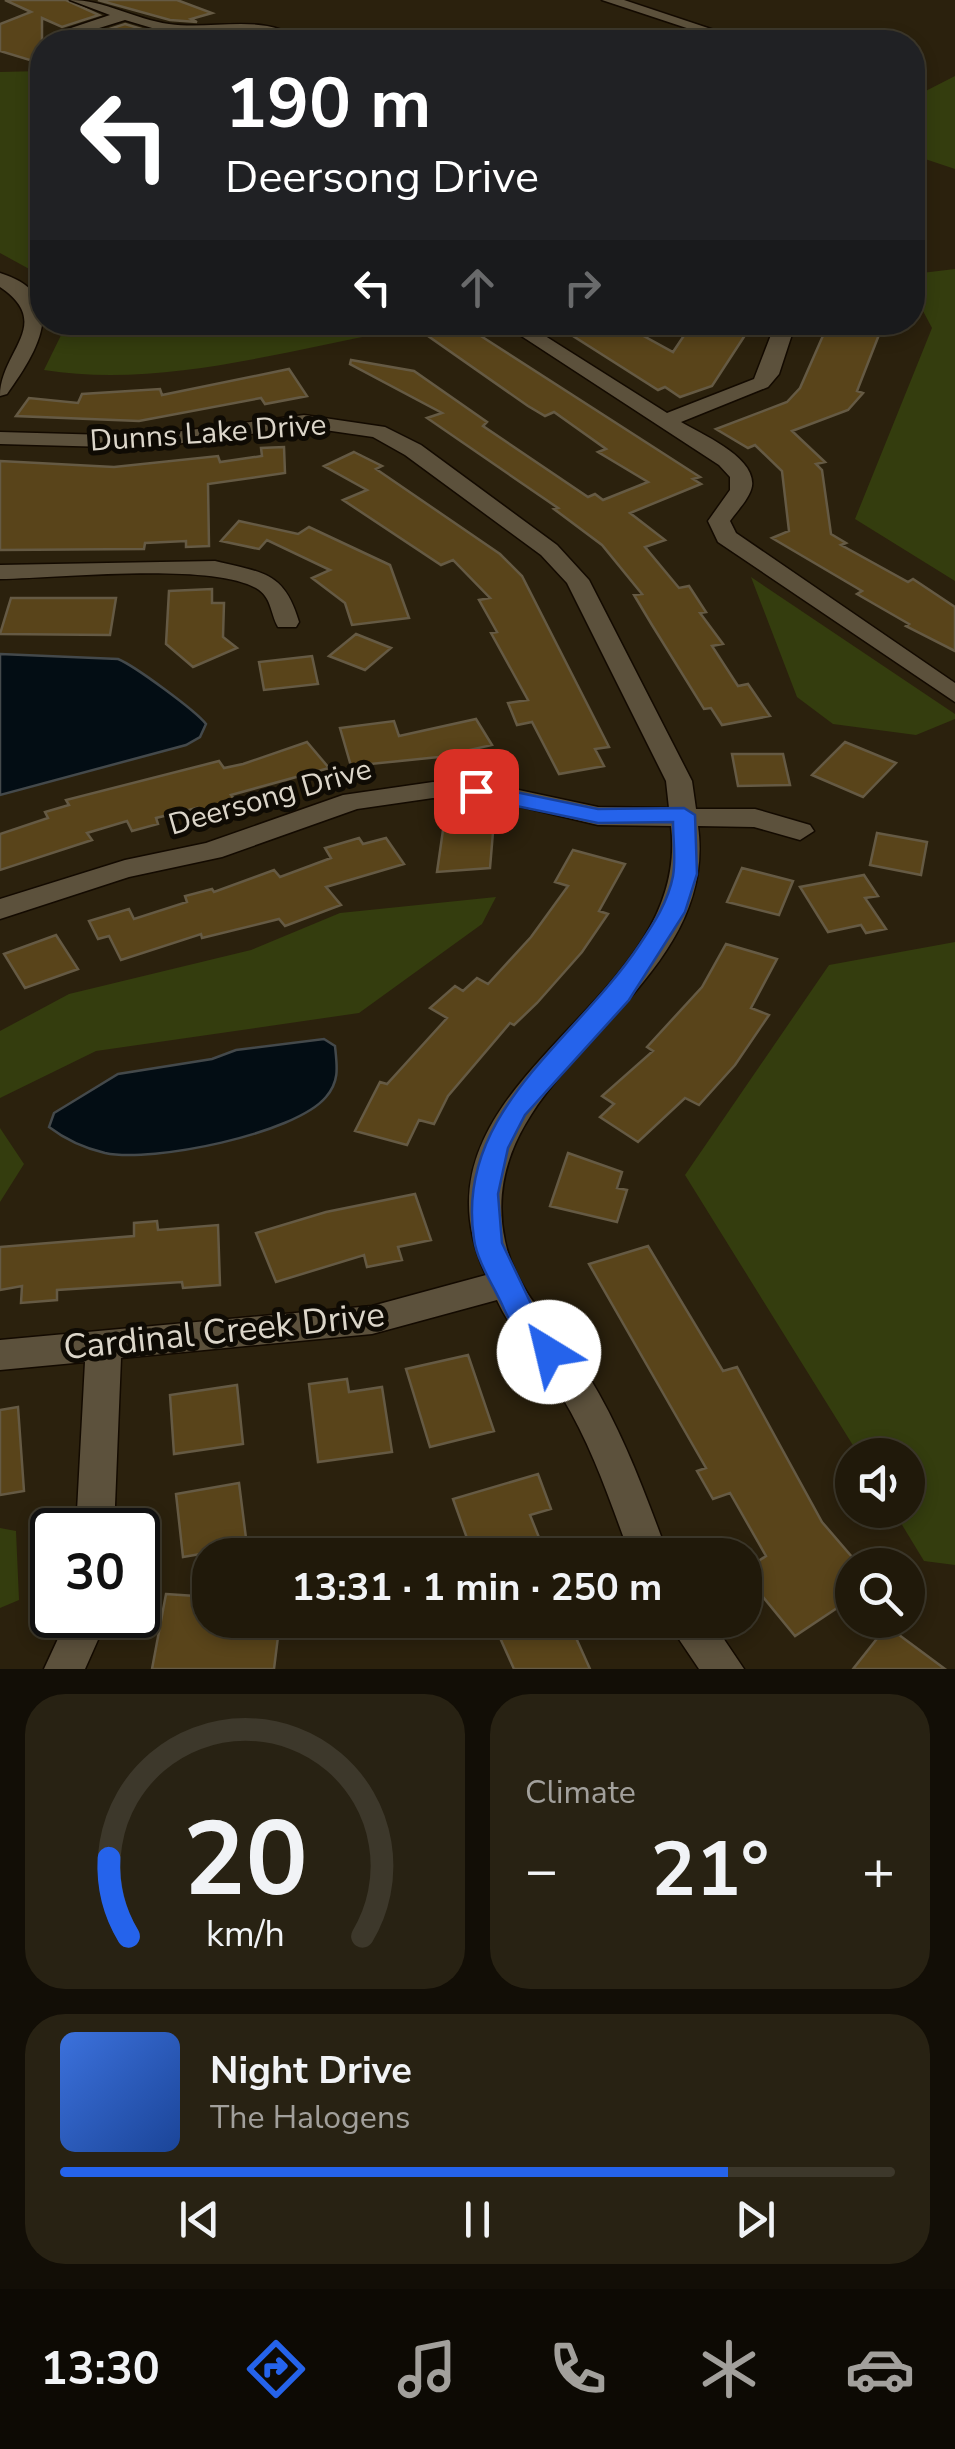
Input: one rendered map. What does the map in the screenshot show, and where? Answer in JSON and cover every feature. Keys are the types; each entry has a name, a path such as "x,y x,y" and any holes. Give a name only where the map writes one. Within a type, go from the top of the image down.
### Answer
{"street":[{"path":"77,0 169,29 242,25 259,30"},
{"path":"609,0 705,30"},
{"path":"79,30 122,16"},
{"path":"0,278 30,302"},
{"path":"0,390 34,335"},
{"path":"528,335 727,460 741,476 741,490 719,521 740,550 955,694"},
{"path":"664,421 761,383 769,374 782,335"},
{"name":"Dunns Lake Drive","path":"0,438 145,442 264,424 348,418 414,450 565,565 668,754 684,815 685,874 673,912 620,994 514,1110 495,1148 484,1194 488,1243 504,1284 525,1322 573,1382 604,1436 643,1538"},
{"path":"0,572 215,568 243,573 279,594 287,622"},
{"name":"Deersong Drive","path":"0,910 126,869 212,851 309,814 369,799 433,790 476,791 598,816 755,818 800,832"},
{"name":"Cardinal Creek Drive","path":"0,1355 372,1320 504,1284"},
{"path":"96,1508 104,1345"},
{"path":"64,1669 78,1638"},
{"path":"700,1638 724,1669"}],"green space":[{"path":"30,71 30,269 0,253 0,72"},
{"path":"955,76 955,169 925,159 925,91"},
{"path":"955,269 955,581 855,519 932,328 925,315 925,273"},
{"path":"61,335 373,335 173,371 130,375 44,370"},
{"path":"751,577 955,714 955,719 916,735 833,724 797,697"},
{"path":"496,897 482,924 359,1013 96,1051 0,1098 0,1031 69,994 251,950 340,913"},
{"path":"955,942 955,1565 925,1561 925,1548 916,1548 904,1528 925,1528 925,1438 848,1438 685,1175 829,965"},
{"path":"0,1128 24,1164 0,1202"},
{"path":"0,1528 16,1531 19,1600 0,1608"}],"shaded area":[{"path":"0,654 118,659 165,689 206,724 200,737 186,745 0,795"},
{"path":"324,1039 335,1046 337,1073 326,1097 310,1110 255,1134 187,1149 127,1155 90,1149 49,1127 54,1113 118,1074 212,1059 236,1050"}],"building":[{"path":"5,0 66,0 99,15 62,27 42,18 42,30 30,30 30,60 0,51 0,24 31,12"},
{"path":"98,0 177,0 212,13 191,19 197,22 170,20"},
{"path":"125,24 145,30 106,30"},
{"path":"427,335 479,335 700,477 693,479 701,484 630,513 665,540 645,547 679,588 689,586 706,612 700,613 723,644 712,646 738,686 748,684 770,716 722,725 711,708 704,709 634,595 642,594 602,545 554,509 558,508 427,418 442,413 350,364 351,360 414,371 487,422 483,426 588,497 595,494 603,500 648,482 598,452 606,449 554,412 545,416"},
{"path":"571,335 642,335 673,352 684,335 745,335 712,386 680,397 665,387 658,390"},
{"path":"823,335 879,335 857,391 863,393 848,410 792,431 825,462 816,464 822,470 831,534 846,543 841,545 908,582 913,579 955,607 955,651 906,626 909,624 857,594 862,591 772,538 789,531 782,471 755,445 748,448 716,429 787,402 800,388"},
{"path":"289,369 307,396 265,404 261,398 139,421 16,416 29,398 78,403 82,394 160,389 162,395"},
{"path":"284,447 285,473 208,484 209,546 186,547 186,541 145,543 144,549 0,550 0,461 114,467 218,456 220,462 262,456 261,448"},
{"path":"354,452 382,466 376,469 500,554 522,576 609,747 595,749 604,766 559,774 532,722 517,725 508,703 528,700 491,633 497,632 479,600 490,598 453,560 441,565 343,500 367,490 324,466"},
{"path":"239,521 298,534 309,527 390,565 409,618 352,625 345,603 312,578 330,570 267,540 259,549 221,541"},
{"path":"212,589 212,603 224,603 223,637 237,648 193,667 166,644 169,591"},
{"path":"11,598 116,598 110,635 0,634"},
{"path":"356,634 391,648 365,670 329,656"},
{"path":"312,656 318,684 264,690 259,662"},
{"path":"476,719 492,745 439,757 351,766 340,728 394,721 399,736"},
{"path":"307,742 329,768 231,795 238,804 202,815 197,808 156,818 158,824 132,831 127,821 87,833 92,840 0,870 0,834 48,818 45,812 69,805 66,800 219,761 224,768 243,764"},
{"path":"845,742 896,763 863,797 812,775"},
{"path":"732,754 783,754 790,785 738,786"},
{"path":"443,830 493,832 490,868 437,872"},
{"path":"877,833 927,842 921,875 870,865"},
{"path":"359,838 363,844 386,838 404,864 326,887 341,905 285,926 279,919 202,938 201,934 121,960 109,936 98,939 89,921 129,909 134,919 187,902 185,896 212,889 214,892 274,870 280,877 331,858 325,848"},
{"path":"573,850 625,864 599,911 608,914 582,952 537,1003 514,1025 510,1023 448,1096 434,1124 419,1120 407,1145 355,1131 380,1082 387,1084 447,1018 430,1008 455,986 463,991 477,978 488,984 531,937 568,886 555,882"},
{"path":"742,868 793,881 779,915 727,902"},
{"path":"864,875 878,896 865,898 886,929 866,933 861,925 828,932 800,887"},
{"path":"56,935 78,969 25,988 4,954"},
{"path":"726,944 777,959 751,1008 769,1015 735,1065 699,1105 685,1098 638,1142 600,1117 614,1104 602,1096 653,1051 647,1047 702,987"},
{"path":"568,1153 622,1172 617,1188 627,1190 617,1222 550,1206"},
{"path":"415,1194 431,1240 398,1247 402,1260 367,1267 364,1255 276,1282 256,1233 326,1212"},
{"path":"157,1221 158,1230 218,1225 220,1285 183,1288 182,1282 57,1290 57,1300 21,1303 22,1286 0,1290 0,1247 134,1236 134,1223"},
{"path":"648,1246 723,1371 737,1367 822,1522 844,1548 835,1548 835,1609 795,1636 762,1596 762,1559 766,1556 762,1538 756,1538 730,1493 713,1499 697,1471 706,1468 589,1264"},
{"path":"468,1355 494,1431 430,1447 406,1369"},
{"path":"347,1379 349,1392 382,1387 392,1452 318,1462 309,1384"},
{"path":"237,1385 243,1444 174,1454 170,1395"},
{"path":"18,1407 24,1491 0,1495 0,1410"},
{"path":"538,1474 551,1509 530,1515 539,1538 467,1538 453,1499"},
{"path":"239,1483 246,1538 192,1538 192,1555 183,1557 176,1494"},
{"path":"166,1594 192,1596 192,1638 278,1638 274,1669 152,1669"},
{"path":"500,1638 576,1638 590,1669 514,1669"},
{"path":"878,1638 903,1638 945,1669 853,1669"}],"route":[{"path":"476,791 598,816 684,815 685,874 673,912 645,962 532,1087 514,1110 495,1148 484,1194 488,1243 525,1322 549,1352"}]}
